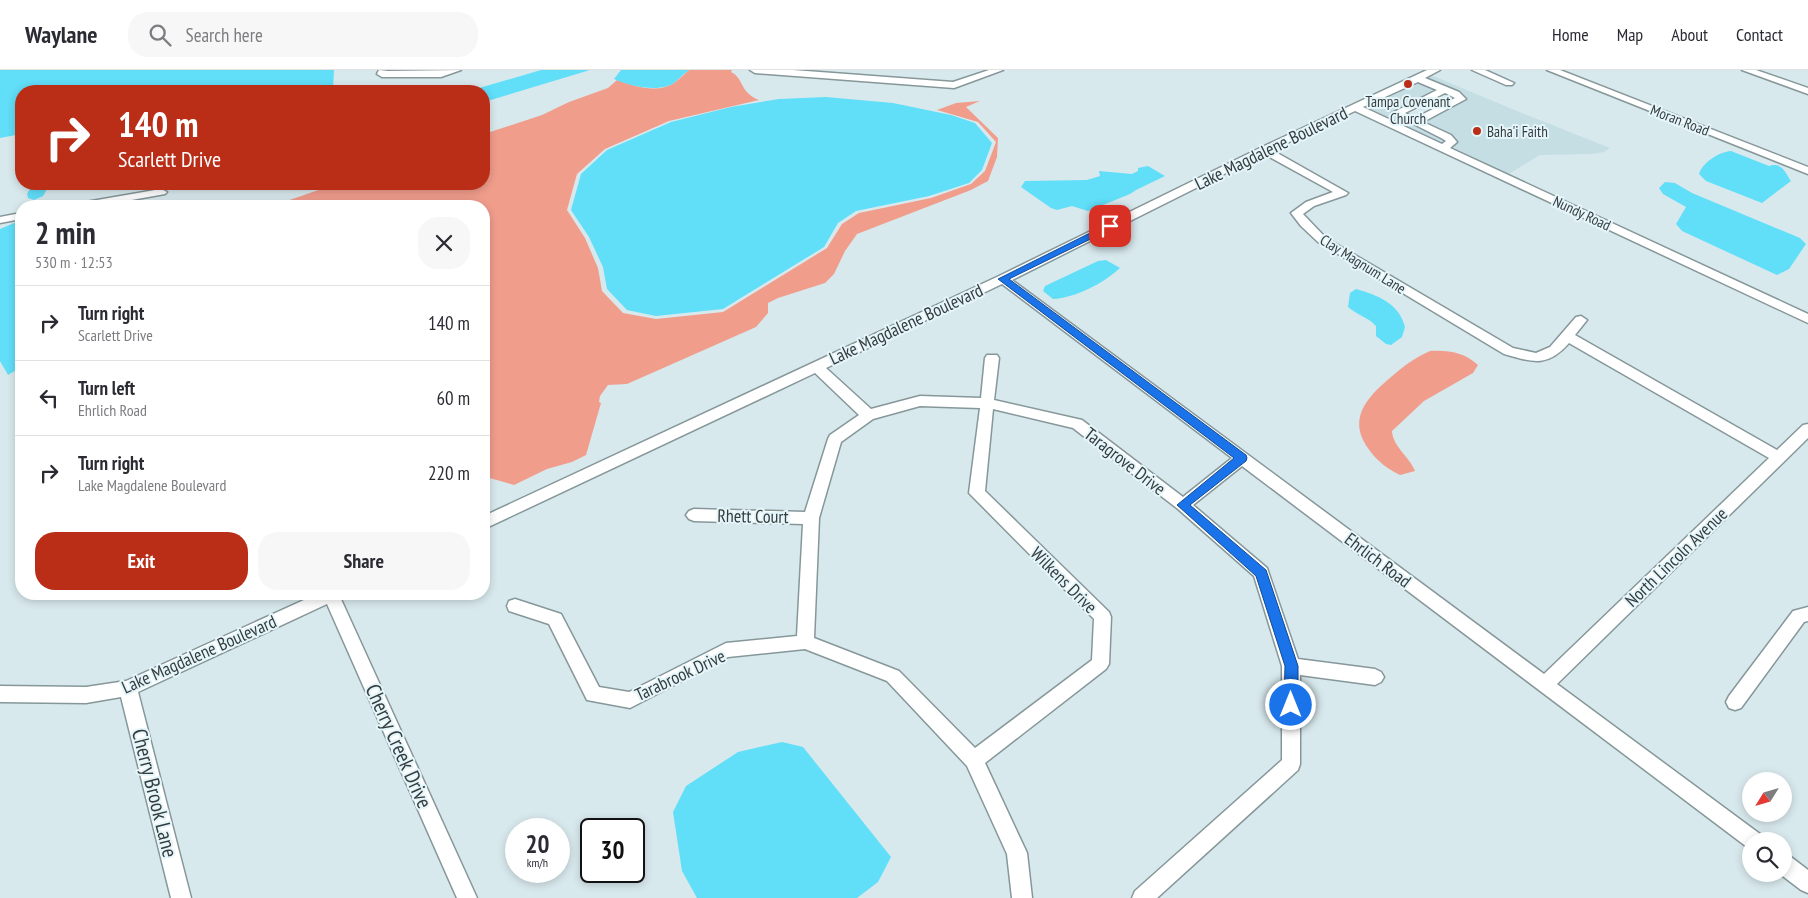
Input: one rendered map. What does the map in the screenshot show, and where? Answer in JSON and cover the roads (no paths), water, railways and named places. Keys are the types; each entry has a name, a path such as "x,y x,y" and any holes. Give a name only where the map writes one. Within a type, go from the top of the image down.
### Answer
{"street":[{"path":"384,70 382,74 441,74 456,70"},
{"path":"755,70 844,74 954,85 998,70"},
{"name":"Lake Magdalene Boulevard","path":"490,520 1003,279 1264,150 1435,70"},
{"path":"1477,70 1509,83"},
{"name":"Moran Road","path":"1552,70 1808,171"},
{"path":"1748,70 1808,91"},
{"path":"1414,122 1462,99 1456,94 1417,78"},
{"path":"1442,148 1452,142 1397,113 1444,90"},
{"name":"Nundy Road","path":"1356,107 1808,319"},
{"name":"Clay Magnum Lane","path":"1264,150 1342,193 1310,204 1297,213 1305,224 1322,240 1509,351 1537,358 1555,350 1568,336"},
{"path":"115,200 161,192"},
{"path":"0,220 15,217"},
{"name":"Ehrlich Road","path":"1003,279 1742,833"},
{"path":"1581,320 1568,336 1778,457"},
{"name":"Wilkens Drive","path":"974,760 1100,664 1103,618 977,494 992,358"},
{"path":"816,366 868,415"},
{"name":"Taragrove Drive","path":"805,642 811,518 835,439 868,415 920,401 986,403 1077,424 1182,505 1261,573 1291,666 1291,764 1142,898"},
{"name":"North Lincoln Avenue","path":"1544,685 1808,430"},
{"path":"1182,505 1242,458"},
{"name":"Rhett Court","path":"694,515 811,518"},
{"name":"Lake Magdalene Boulevard","path":"0,694 86,695 128,688 319,600"},
{"name":"Cherry Creek Drive","path":"335,600 467,898"},
{"name":"Tarabrook Drive","path":"515,606 555,619 593,694 630,700 726,650 805,642 893,676 974,760 1017,853 1022,898"},
{"path":"1735,702 1799,616 1808,614"},
{"path":"1291,666 1375,677"},
{"name":"Cherry Brook Lane","path":"128,688 181,898"},
{"path":"1792,870 1808,883"}],"water":[{"path":"0,70 334,70 333,85 15,85 15,135 0,138"},
{"path":"541,70 590,70 490,100 490,85"},
{"path":"621,70 689,70 668,86 652,88 636,86 614,79"},
{"path":"826,97 893,103 951,115 975,123 992,143 982,170 969,183 929,196 856,211 838,223 824,247 723,309 656,316 627,310 607,289 603,267 589,237 571,210 581,174 607,150 671,122 731,107 779,99"},
{"path":"1731,151 1769,166 1777,165 1785,171 1791,181 1762,203 1706,181 1699,174 1704,165 1712,158"},
{"path":"1148,166 1165,176 1130,194 1088,211 1072,206 1057,210 1051,208 1021,187 1025,181 1087,180 1100,176 1099,171 1132,174 1138,171 1138,168"},
{"path":"1665,182 1675,183 1692,193 1800,238 1806,244 1789,269 1777,275 1682,231 1676,224 1686,207 1663,194 1659,188"},
{"path":"29,190 46,190 43,196 34,200 28,198 27,194"},
{"path":"15,223 15,371 8,375 0,361 0,229"},
{"path":"1106,260 1120,268 1089,289 1070,296 1053,299 1043,291 1045,286 1098,261"},
{"path":"1356,289 1379,297 1398,312 1405,327 1402,337 1391,345 1386,344 1376,336 1376,326 1373,323 1348,307 1350,293"},
{"path":"782,742 803,747 891,857 878,882 857,898 697,898 682,871 673,812 686,786 738,752"}],"place":[{"name":"Tampa Covenant Church","path":"1408,84"},
{"name":"Baha'i Faith","path":"1477,131"}]}
